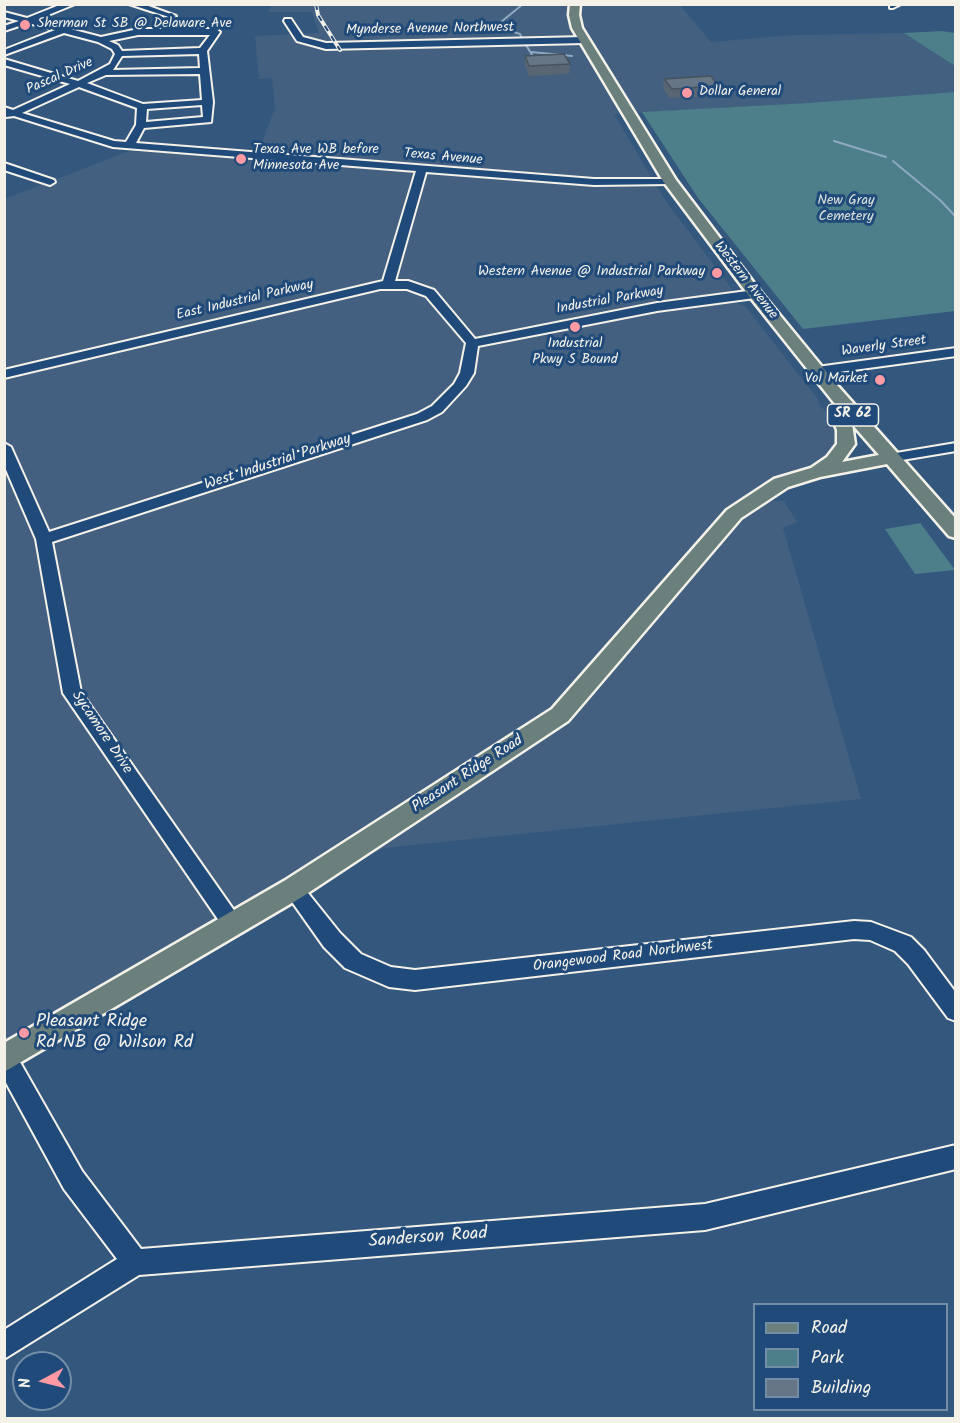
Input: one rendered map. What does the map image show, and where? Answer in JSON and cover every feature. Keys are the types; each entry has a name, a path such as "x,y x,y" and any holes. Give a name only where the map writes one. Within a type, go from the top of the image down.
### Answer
{"main road":[{"name":"Western Avenue","path":"575,4 574,15 584,40 670,181 754,294 843,404 956,532"},
{"path":"817,472 833,460 846,444 846,430 842,420 843,404"},
{"name":"Pleasant Ridge Road","path":"5,1057 233,926 560,715 734,514 782,483 817,472 891,458"}],"street":[{"path":"4,28 71,4"},
{"path":"132,4 172,16"},
{"name":"Pascal Drive","path":"4,14 102,40 115,47 119,54 114,65 105,72 7,113"},
{"name":"Mynderse Avenue Northwest","path":"288,21 300,39 326,46 584,40"},
{"path":"4,53 63,30"},
{"path":"102,40 138,32 216,32 203,51 208,120 141,125"},
{"path":"119,54 203,51"},
{"path":"4,62 80,84 142,107 208,102"},
{"path":"105,72 123,74 204,71"},
{"path":"129,146 141,125 142,107"},
{"name":"Texas Avenue","path":"7,113 102,141 129,146 594,182 670,181"},
{"path":"4,166 50,182"},
{"path":"388,285 422,169"},
{"name":"East Industrial Parkway","path":"4,374 380,285 408,285 430,292 472,343"},
{"name":"Industrial Parkway","path":"472,343 657,307 754,294"},
{"name":"West Industrial Parkway","path":"44,539 422,417 437,409 459,386 467,373 472,343"},
{"name":"Waverly Street","path":"817,371 956,352"},
{"name":"Sycamore Drive","path":"4,447 44,539 72,693 233,926"},
{"path":"891,458 956,447"},
{"name":"Orangewood Road Northwest","path":"293,889 332,940 352,961 389,977 415,980 854,930 871,931 903,944 916,957 956,1011"},
{"path":"4,1346 135,1262 73,1180 5,1057"},
{"name":"Sanderson Road","path":"135,1262 705,1217 956,1157"}],"shaded area":[{"path":"272,5 680,5 711,42 794,35 904,33 955,66 955,92 614,114 665,200 732,289 729,293 736,303 745,306 817,398 820,406 839,424 837,450 823,461 782,476 757,490 772,501 784,501 797,522 783,528 861,799 384,848 5,1041 5,199 129,151 257,155 275,108 272,78 259,79 255,36 319,33 312,12 268,12"}],"green space":[{"path":"942,31 955,33 955,66 904,33"},
{"name":"New Gray Cemetery","path":"955,92 955,311 803,329 698,198 642,112 808,103"},
{"path":"921,523 955,570 915,574 885,529"}],"building":[{"path":"564,54 570,64 529,66 525,56"},
{"path":"711,76 718,86 672,89 664,79"}],"waterway":[{"path":"522,38 520,34 504,29 501,22 523,4"},
{"path":"526,45 534,58 532,59"},
{"path":"531,52 572,56"},
{"path":"834,141 886,157"},
{"path":"893,161 940,200 956,217"}],"railway":[{"path":"316,4 318,15 340,50"}],"place":[{"name":"Sherman St SB @ Delaware Ave","path":"25,25"},
{"name":"Dollar General","path":"687,93"},
{"name":"Texas Ave WB before Minnesota Ave","path":"241,159"},
{"name":"Western Avenue @ Industrial Parkway","path":"717,273"},
{"name":"Industrial Pkwy S Bound","path":"575,327"},
{"name":"Vol Market","path":"880,380"},
{"name":"Pleasant Ridge Rd NB @ Wilson Rd","path":"24,1033"}]}
